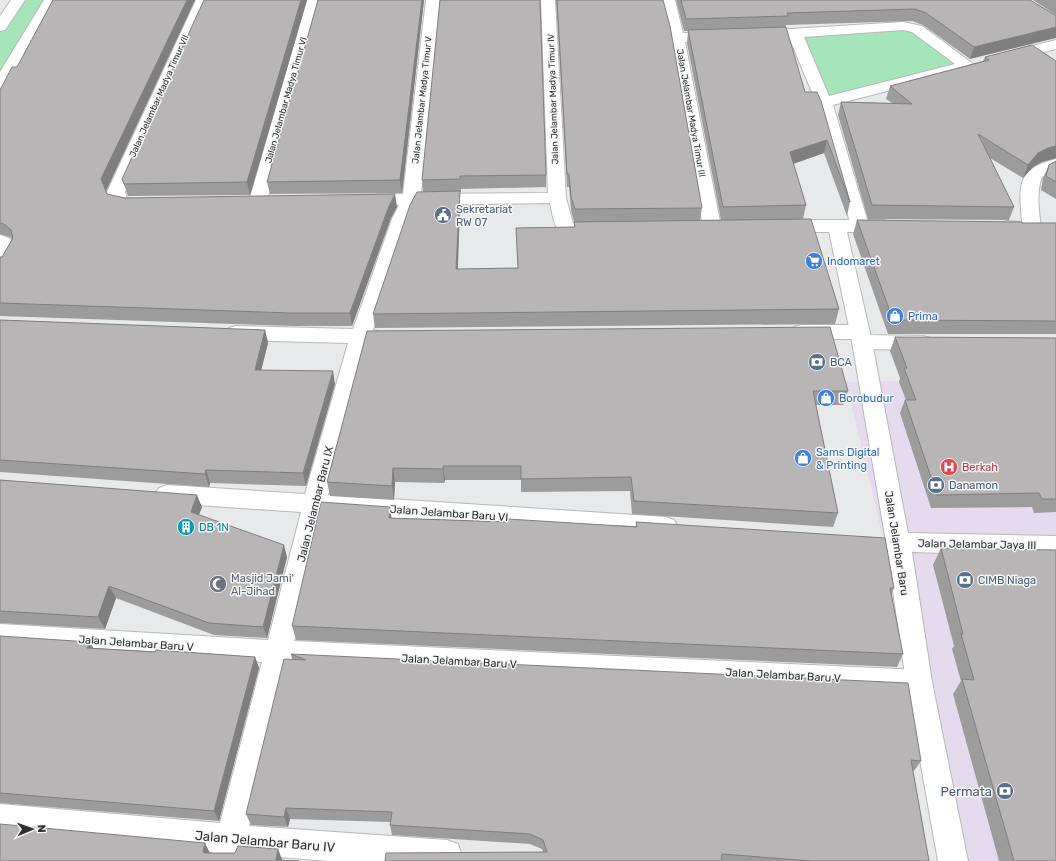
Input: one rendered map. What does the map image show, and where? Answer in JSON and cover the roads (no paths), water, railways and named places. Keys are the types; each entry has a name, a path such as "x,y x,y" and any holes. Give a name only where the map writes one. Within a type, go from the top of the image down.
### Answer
{"street":[{"path":"0,27 18,0"},
{"path":"0,85 51,0"},
{"name":"Jalan Jelambar Madya Timur VII","path":"159,203 128,204 119,202 116,192 203,0"},
{"name":"Jalan Jelambar Madya Timur VI","path":"258,201 314,0"},
{"name":"Jalan Jelambar Madya Timur V","path":"411,200 433,0"},
{"name":"Jalan Jelambar Madya Timur IV","path":"548,0 557,198 565,226 569,228 612,228"},
{"name":"Jalan Jelambar Madya Timur III","path":"668,0 678,38 712,227"},
{"path":"678,38 795,33 897,25 917,29 982,62"},
{"path":"795,33 824,102 860,226"},
{"path":"824,102 1056,44"},
{"path":"993,227 1040,228 1030,204 1031,181 1035,173 1056,164"},
{"path":"350,200 557,198"},
{"name":"Jalan Jelambar Baru IX","path":"228,850 314,505 360,337 401,219 411,200"},
{"name":"Jalan Jelambar Baru","path":"837,226 861,337 886,541 919,682 953,861"},
{"path":"764,227 899,226"},
{"path":"0,241 7,245 8,250 0,265"},
{"path":"219,332 392,337"},
{"path":"782,333 945,343"},
{"name":"Jalan Jelambar Baru VI","path":"148,493 685,528"},
{"name":"Jalan Jelambar Jaya III","path":"886,541 1056,546"},
{"name":"Jalan Jelambar Baru V","path":"0,635 278,652 919,682"},
{"name":"Jalan Jelambar Baru IV","path":"0,818 228,850 475,857"}],"place":[{"name":"Sekretariat RW 07","path":"443,215"},
{"name":"Indomaret","path":"814,261"},
{"name":"Prima","path":"895,316"},
{"name":"BCA","path":"817,362"},
{"name":"Borobudur","path":"826,398"},
{"name":"Sams Digital & Printing","path":"803,458"},
{"name":"Berkah","path":"949,467"},
{"name":"Danamon","path":"936,485"},
{"name":"DB 1N","path":"186,527"},
{"name":"CIMB Niaga","path":"965,580"},
{"name":"Masjid Jami' Al-Jihad","path":"218,584"},
{"name":"Permata","path":"1005,791"}]}
